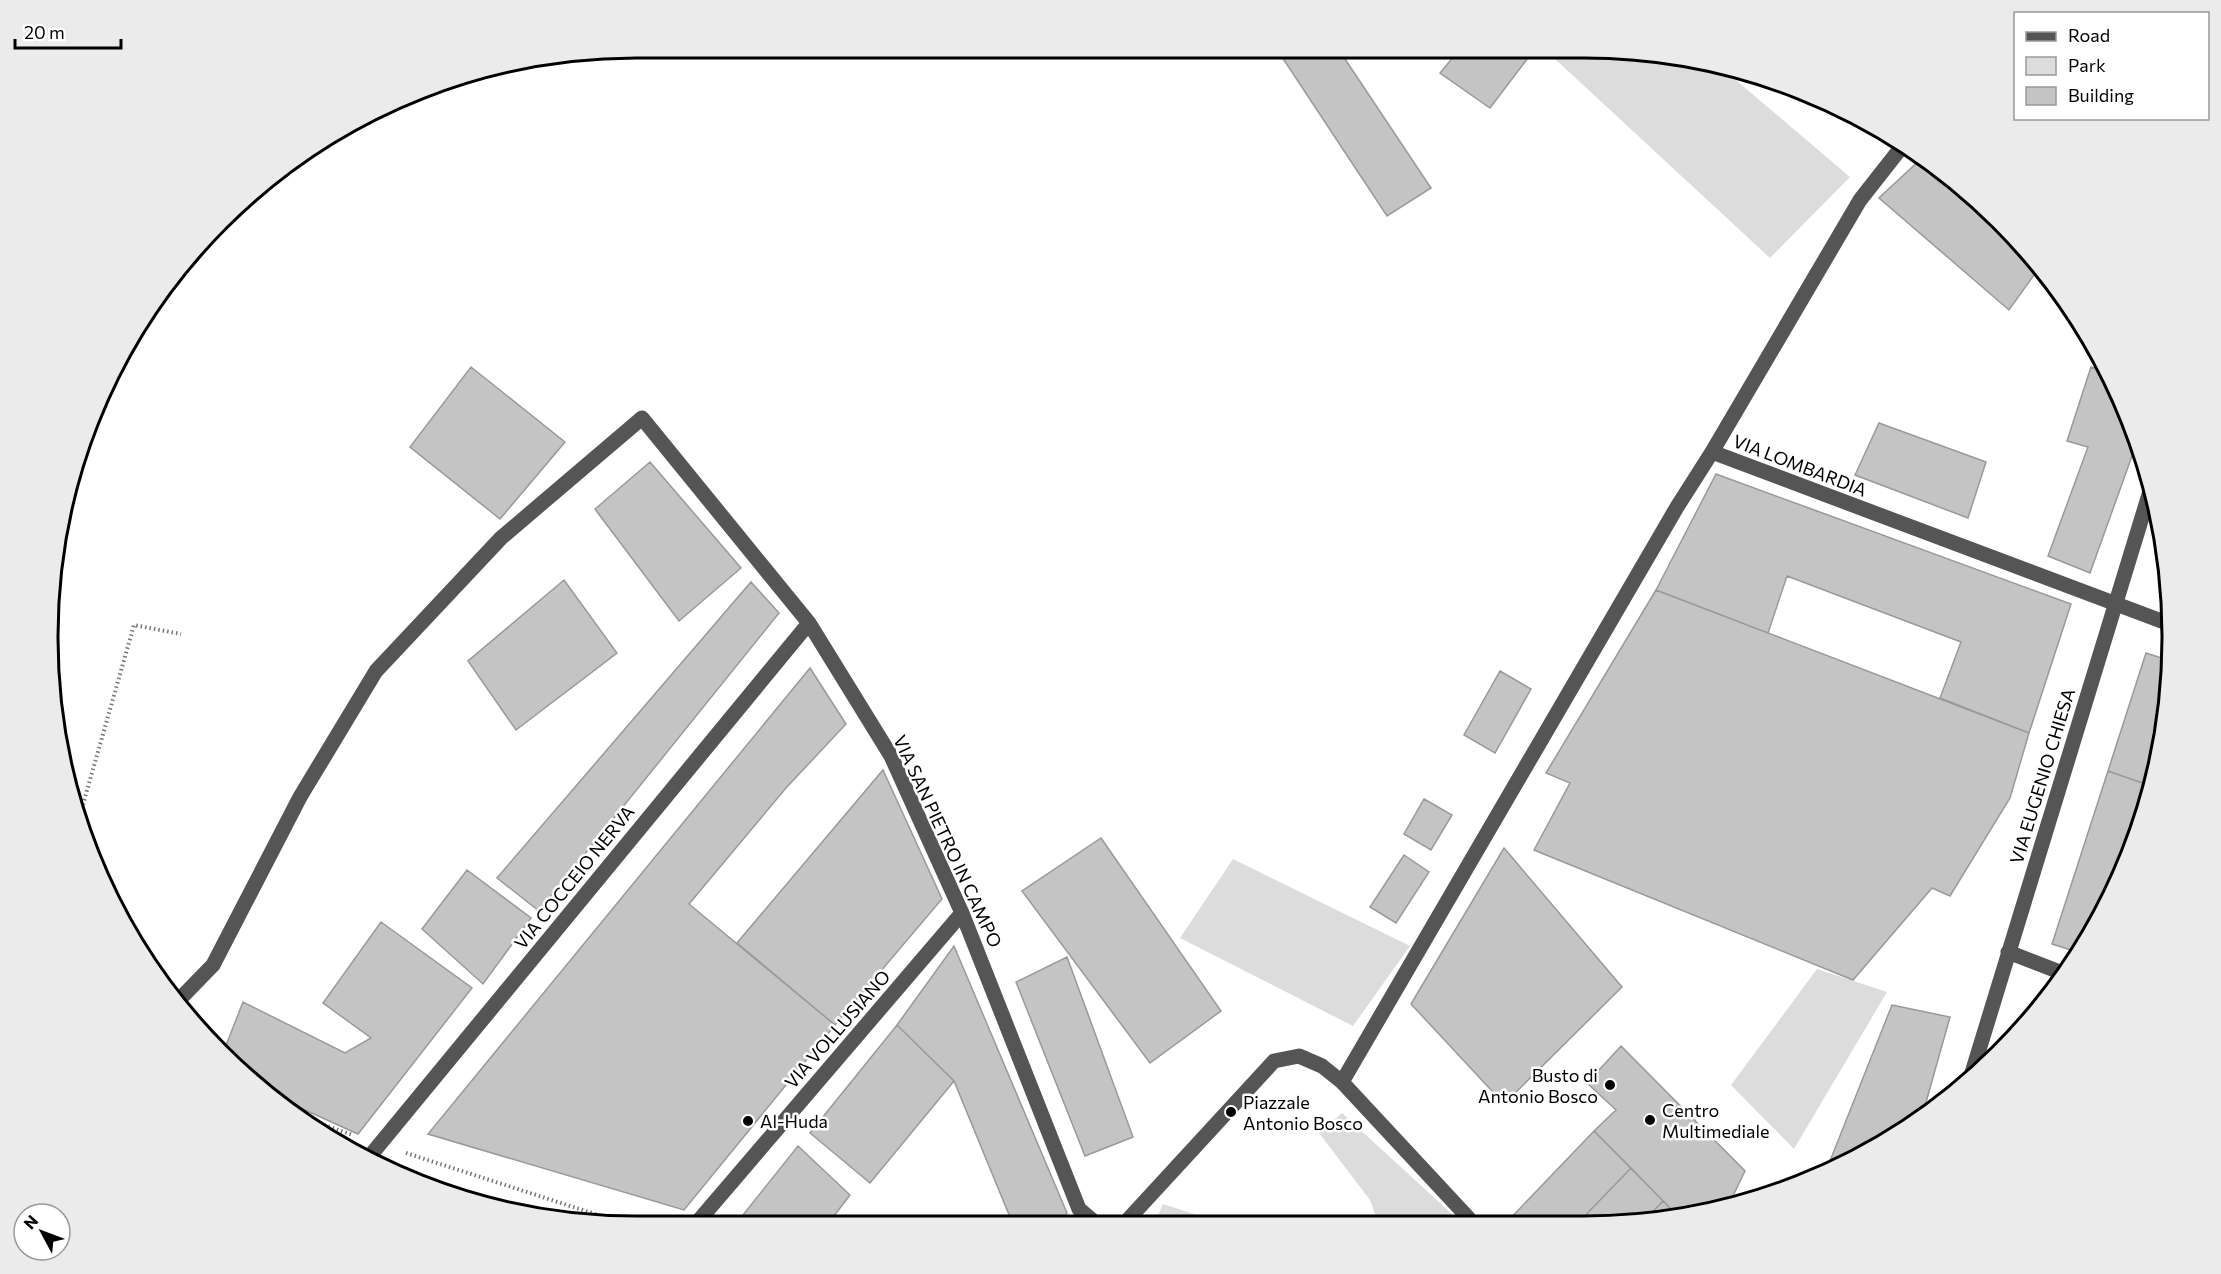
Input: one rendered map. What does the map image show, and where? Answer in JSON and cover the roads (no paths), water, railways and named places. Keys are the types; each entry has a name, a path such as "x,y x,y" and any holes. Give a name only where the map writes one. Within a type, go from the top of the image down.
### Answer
{"street":[{"name":"VIA LOMBARDIA","path":"1898,152 1860,200 1712,452 2162,622"},
{"name":"VIA SAN PIETRO IN CAMPO","path":"183,995 213,965 300,797 376,672 501,538 642,418 809,623 891,756 962,913 1079,1209 1087,1216"},
{"path":"1342,1082 1677,507 1712,452"},
{"name":"VIA EUGENIO CHIESA","path":"1975,1063 2146,503"},
{"name":"VIA COCCEIO NERVA","path":"375,1150 809,623"},
{"name":"VIA VOLLUSIANO","path":"703,1216 962,913"},
{"path":"2008,952 2056,971"},
{"path":"1132,1216 1274,1061 1299,1056 1322,1066 1342,1082 1467,1216"}],"place":[{"name":"Busto di Antonio Bosco","path":"1610,1085"},
{"name":"Piazzale Antonio Bosco","path":"1231,1112"},
{"name":"Centro Multimediale","path":"1650,1120"},
{"name":"Al-Huda","path":"748,1121"}]}
